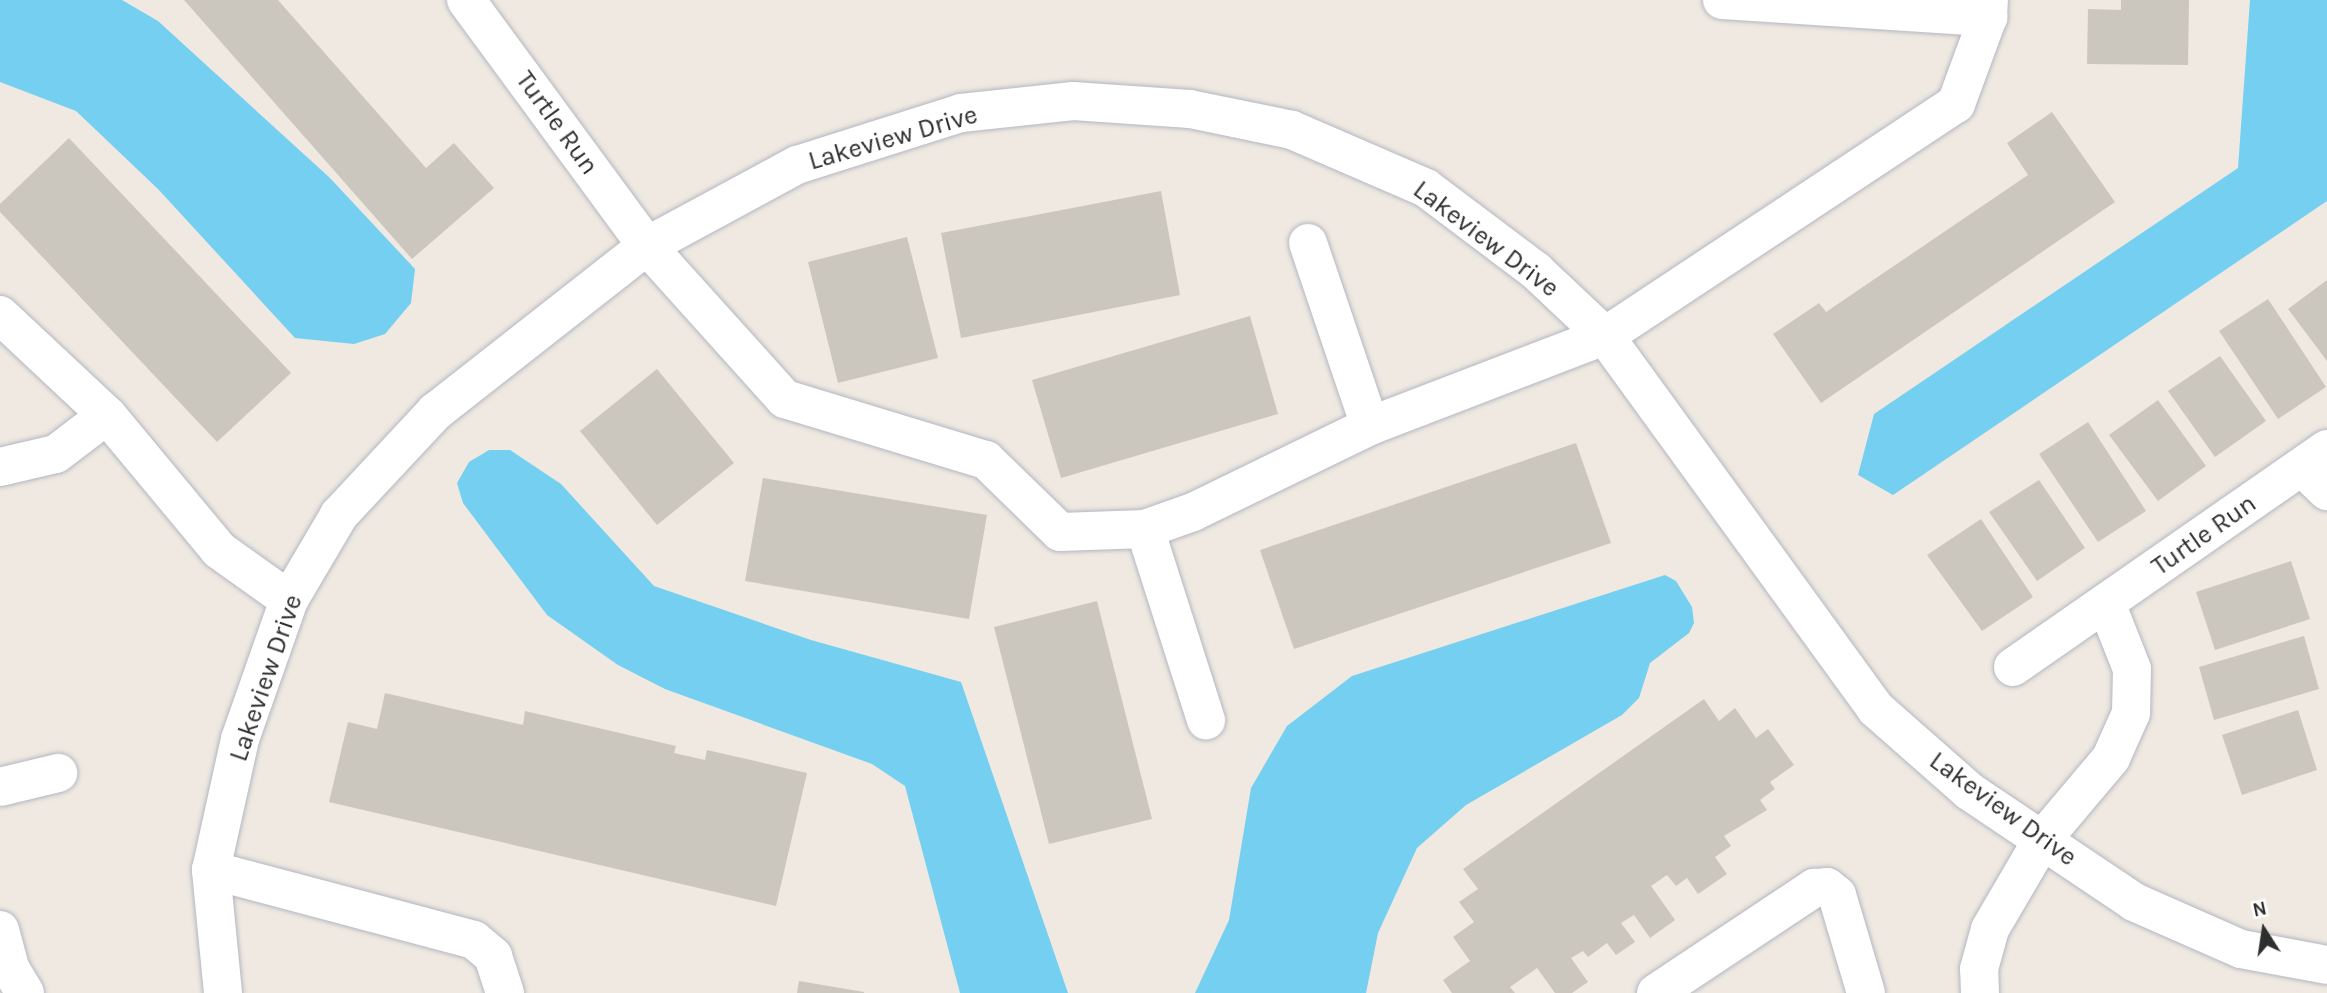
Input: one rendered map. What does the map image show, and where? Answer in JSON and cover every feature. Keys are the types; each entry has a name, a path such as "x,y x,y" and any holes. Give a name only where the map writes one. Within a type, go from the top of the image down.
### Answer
{"street":[{"path":"1722,0 1988,8"},
{"name":"Turtle Run","path":"470,2 647,246 785,398 986,460 1060,532 1145,528 1193,512 1370,426 1605,336 1956,104 1988,8"},
{"name":"Lakeview Drive","path":"223,993 211,870 240,739 289,600 339,515 435,412 647,246 797,165 961,113 1073,101 1190,109 1292,130 1426,188 1536,271 1605,336 1876,709 1969,791 2133,902 2241,948 2327,965"},
{"path":"1308,243 1370,426"},
{"path":"0,315 107,415 219,550 289,600"},
{"path":"0,467 56,454 107,415"},
{"name":"Turtle Run","path":"2013,667 2106,603 2319,469"},
{"path":"1145,528 1206,720"},
{"path":"1980,993 1979,969 1990,929 2042,840 2111,758 2131,713 2132,669 2106,603"},
{"path":"0,787 58,773"},
{"path":"211,870 474,940 493,956 505,993"},
{"path":"1656,993 1814,888 1827,887 1837,895 1867,993"},
{"path":"0,930 10,968 24,993"}],"water":[{"path":"0,0 122,0 158,21 330,178 415,269 411,303 385,334 354,344 295,338 158,189 76,111 0,82"},
{"path":"2250,0 2327,0 2327,201 1893,495 1858,475 1874,414 2238,168"},
{"path":"489,450 510,450 561,484 654,586 811,640 961,682 1068,993 960,993 905,786 872,764 665,689 618,665 547,615 463,503 457,483 469,462"},
{"path":"1665,575 1676,581 1692,607 1694,623 1689,633 1650,663 1639,698 1622,715 1466,805 1417,848 1378,933 1366,993 1195,993 1229,920 1251,788 1287,726 1352,676"}],"building":[{"path":"184,0 278,0 426,168 454,143 494,188 412,259"},
{"path":"2121,0 2189,0 2188,65 2087,64 2088,9 2121,10"},
{"path":"2052,112 2115,202 1821,403 1773,334 1819,303 1826,312 2028,175 2007,143"},
{"path":"69,138 291,373 217,442 0,212 0,204"},
{"path":"1161,191 1180,295 961,338 941,233"},
{"path":"907,237 938,358 838,383 808,262"},
{"path":"2327,280 2327,361 2288,309"},
{"path":"2268,299 2326,387 2278,419 2219,331"},
{"path":"1250,316 1278,414 1061,478 1032,380"},
{"path":"2220,356 2266,421 2215,457 2168,391"},
{"path":"657,369 734,463 657,525 580,431"},
{"path":"2158,400 2206,466 2158,501 2109,435"},
{"path":"2088,422 2146,511 2098,542 2039,454"},
{"path":"1576,443 1611,543 1294,649 1260,550"},
{"path":"763,478 987,515 969,619 745,581"},
{"path":"2039,480 2085,548 2037,581 1989,512"},
{"path":"1981,519 2033,597 1982,631 1927,555"},
{"path":"2291,561 2310,619 2215,650 2196,592"},
{"path":"1097,601 1152,819 1049,844 994,627"},
{"path":"2304,636 2319,689 2214,720 2199,667"},
{"path":"385,693 523,725 525,711 676,746 674,753 705,760 707,750 807,773 776,906 329,802 348,722 377,729"},
{"path":"1704,699 1719,721 1735,708 1756,738 1768,729 1794,765 1770,782 1775,789 1760,800 1767,810 1724,836 1731,846 1715,857 1727,874 1698,894 1687,878 1676,886 1667,875 1651,886 1675,920 1650,938 1634,915 1621,923 1635,942 1616,955 1607,943 1588,957 1583,951 1571,958 1588,982 1572,993 1555,993 1537,968 1510,987 1515,993 1452,993 1443,980 1470,961 1453,937 1474,922 1459,902 1478,889 1463,869"},
{"path":"2298,710 2317,770 2242,795 2222,735"},
{"path":"799,981 864,992 864,993 797,993"}]}
